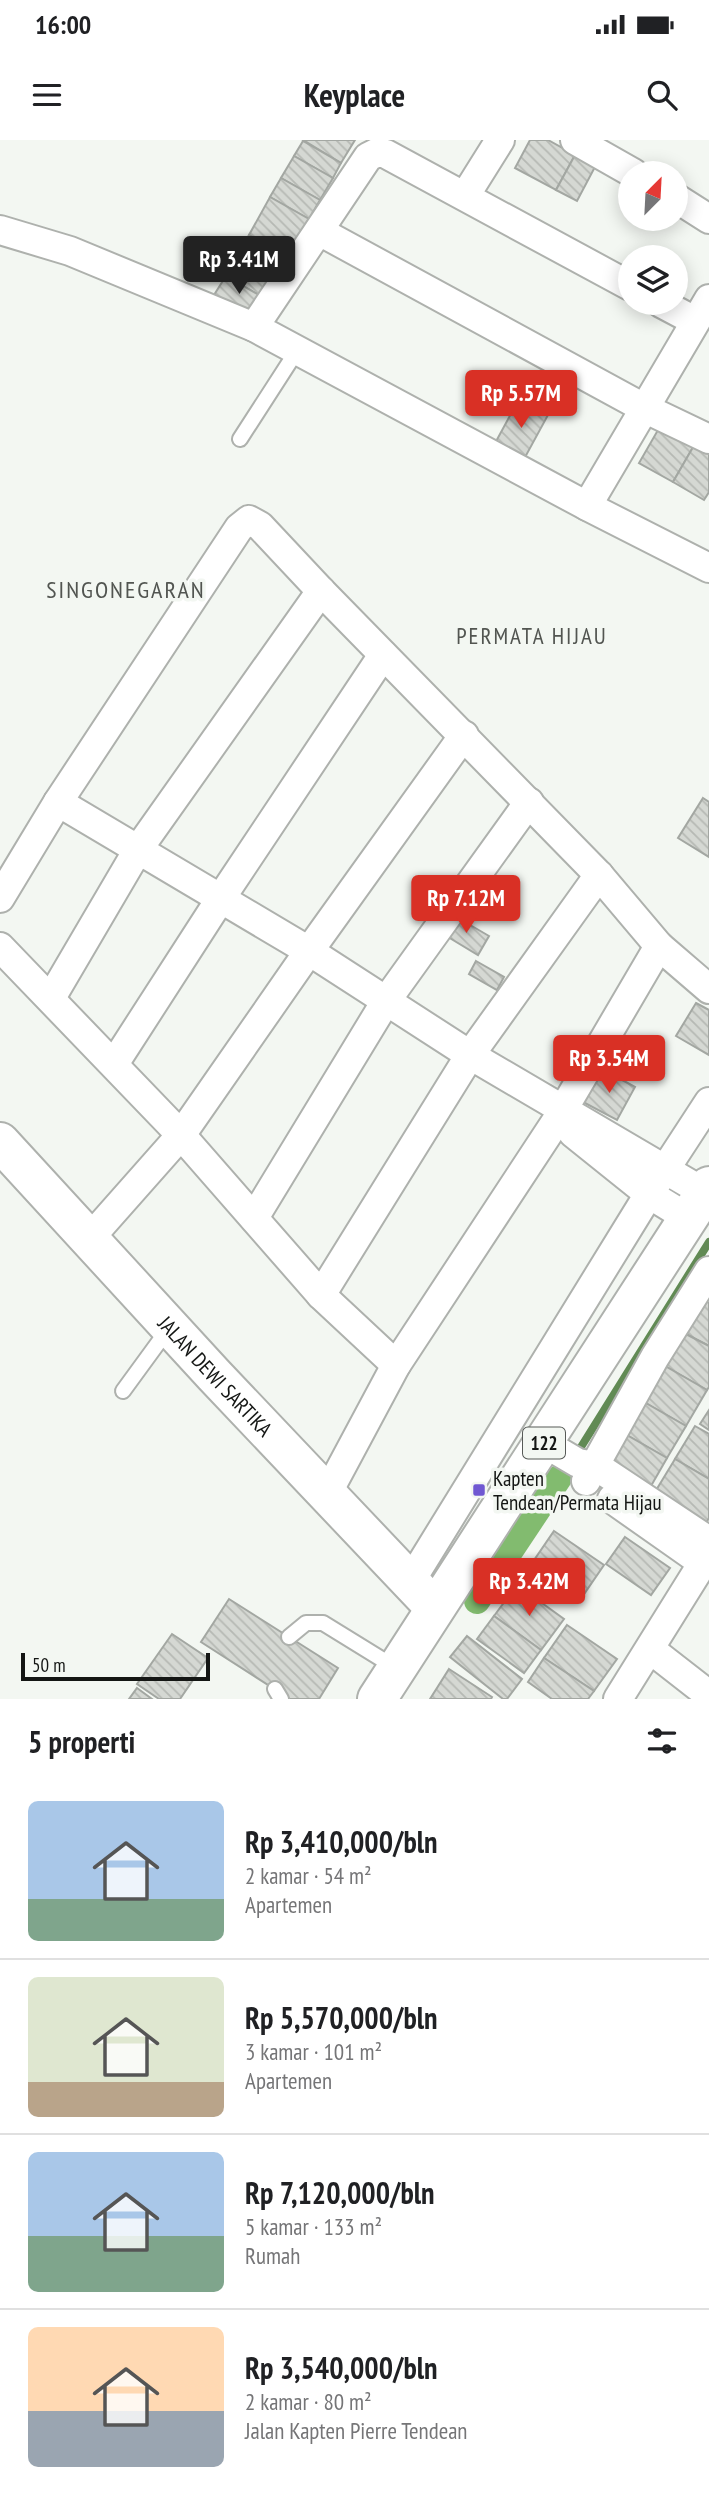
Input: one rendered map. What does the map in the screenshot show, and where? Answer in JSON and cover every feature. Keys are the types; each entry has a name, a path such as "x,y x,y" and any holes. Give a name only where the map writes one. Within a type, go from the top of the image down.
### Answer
{"main road":[{"name":"JALAN DEWI SARTIKA","path":"0,1142 169,1327 422,1595"},
{"name":"122","path":"387,1684 422,1595 452,1548 544,1443 700,1199"}],"street":[{"path":"465,196 500,140"},
{"path":"575,140 618,164"},
{"path":"254,327 372,154 386,154 618,279"},
{"path":"688,206 709,219"},
{"path":"0,230 70,251 254,327 587,506 709,568"},
{"path":"319,231 644,408 709,439"},
{"path":"587,506 702,310"},
{"path":"0,898 58,802 243,523 249,520 260,526 599,875 659,946 709,989"},
{"path":"51,998 139,848 321,591"},
{"path":"114,1065 383,654"},
{"path":"89,1239 181,1135 464,735"},
{"path":"58,802 309,951 556,1110 665,1172 700,1199"},
{"path":"254,1218 386,1001 528,802"},
{"path":"321,1295 470,1055 599,875"},
{"path":"327,1494 396,1364 659,946"},
{"path":"0,947 181,1135 321,1295 396,1364"},
{"path":"452,1548 581,1305 709,1102"},
{"path":"556,1110 649,1194 700,1199"},
{"path":"586,1470 709,1271"},
{"path":"581,1305 617,1329"},
{"path":"544,1443 708,1555 618,1699"},
{"path":"650,1649 709,1695"}],"lane":[{"path":"240,439 298,349"},
{"path":"123,1391 169,1327"},
{"path":"289,1637 306,1622 323,1623 387,1684"}],"building":[{"path":"303,140 355,140 341,163"},
{"path":"530,140 548,140 575,155 556,190 515,168"},
{"path":"303,141 341,163 333,178 294,156"},
{"path":"575,155 596,165 577,201 556,190"},
{"path":"294,156 333,178 320,200 281,178"},
{"path":"281,178 320,200 309,219 270,197"},
{"path":"270,197 309,219 287,257 249,235"},
{"path":"249,235 287,257 272,283 234,261"},
{"path":"234,261 272,283 264,298 226,276"},
{"path":"226,276 264,298 253,317 214,295"},
{"path":"519,399 548,415 523,461 494,445"},
{"path":"662,423 696,442 673,482 639,463"},
{"path":"696,442 709,449 709,492 704,500 673,482"},
{"path":"703,798 709,802 709,857 678,838"},
{"path":"453,915 489,936 478,955 443,934"},
{"path":"476,961 504,977 497,990 469,974"},
{"path":"696,1003 709,1010 709,1055 676,1036"},
{"path":"602,1069 635,1087 617,1120 583,1102"},
{"path":"700,1298 709,1303 709,1346 680,1331"},
{"path":"680,1331 709,1346 707,1390 658,1362"},
{"path":"658,1362 707,1390 686,1426 637,1398"},
{"path":"637,1398 686,1426 667,1458 618,1430"},
{"path":"709,1410 709,1430 700,1424"},
{"path":"695,1426 709,1434 709,1479 675,1459"},
{"path":"618,1430 667,1458 647,1493 598,1465"},
{"path":"675,1459 709,1479 709,1518 703,1528 652,1497"},
{"path":"554,1531 604,1565 580,1600 530,1566"},
{"path":"625,1537 670,1568 651,1595 606,1564"},
{"path":"517,1585 564,1619 541,1650 494,1616"},
{"path":"229,1599 338,1668 319,1699 290,1699 201,1642"},
{"path":"494,1616 541,1650 524,1673 477,1639"},
{"path":"567,1625 617,1659 594,1691 544,1658"},
{"path":"172,1634 208,1658 180,1699 159,1699 137,1684"},
{"path":"467,1636 522,1679 507,1699 503,1699 450,1657"},
{"path":"544,1658 594,1691 588,1699 552,1699 528,1682"},
{"path":"449,1669 492,1697 491,1699 430,1699"},
{"path":"137,1688 152,1699 129,1699"}],"waterway":[{"path":"581,1447 709,1242"},
{"path":"477,1601 559,1478"}],"place":[{"name":"Kapten Tendean/Permata Hijau","path":"479,1490"}],"district":[{"name":"SINGONEGARAN","path":"126,589"},
{"name":"PERMATA HIJAU","path":"532,635"}]}
